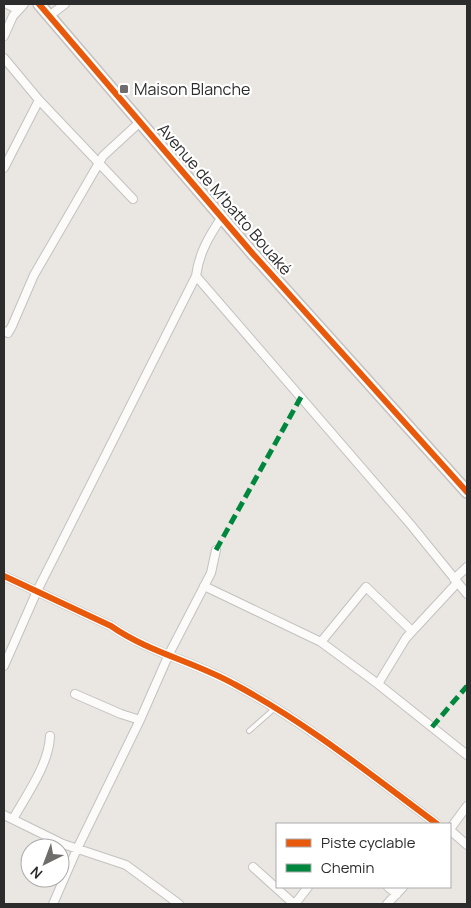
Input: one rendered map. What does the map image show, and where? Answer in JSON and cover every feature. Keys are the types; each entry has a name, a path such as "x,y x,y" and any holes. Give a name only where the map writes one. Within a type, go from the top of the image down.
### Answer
{"street":[{"path":"7,4 18,10"},
{"path":"4,36 18,10 24,4"},
{"name":"Avenue de M'batto Bouaké","path":"39,4 222,217 467,492"},
{"path":"49,16 65,4"},
{"path":"4,58 39,100 133,199"},
{"path":"4,168 39,100"},
{"path":"4,331 8,332 12,326 34,275 103,156 140,122"},
{"path":"4,666 37,591 196,276 198,263 208,237 222,217"},
{"path":"196,276 404,517 467,594"},
{"path":"54,904 77,849 140,720 169,654 211,573 216,550"},
{"path":"378,684 412,631 467,567"},
{"path":"4,576 111,626 124,636 234,684 276,708 326,740 436,823"},
{"path":"204,586 321,642 378,684 467,755"},
{"path":"321,642 366,587 371,590 387,610 412,631"},
{"path":"75,694 140,720"},
{"path":"13,819 33,783 50,746 50,736"},
{"path":"451,829 467,806"},
{"path":"4,815 77,849 126,866 179,904"},
{"path":"451,831 467,845"},
{"path":"253,867 276,887"},
{"path":"277,888 295,904 307,888"},
{"path":"389,888 397,894"},
{"path":"388,904 402,888"}],"lane":[{"path":"249,731 276,708"}],"marked path":[{"path":"216,550 301,397"},
{"path":"432,727 467,686"}],"cycle path":[{"path":"39,4 253,254 467,492"},
{"path":"4,576 111,626 140,643 219,676 261,699 338,750 436,823"}],"place":[{"name":"Maison Blanche","path":"124,89"}]}
